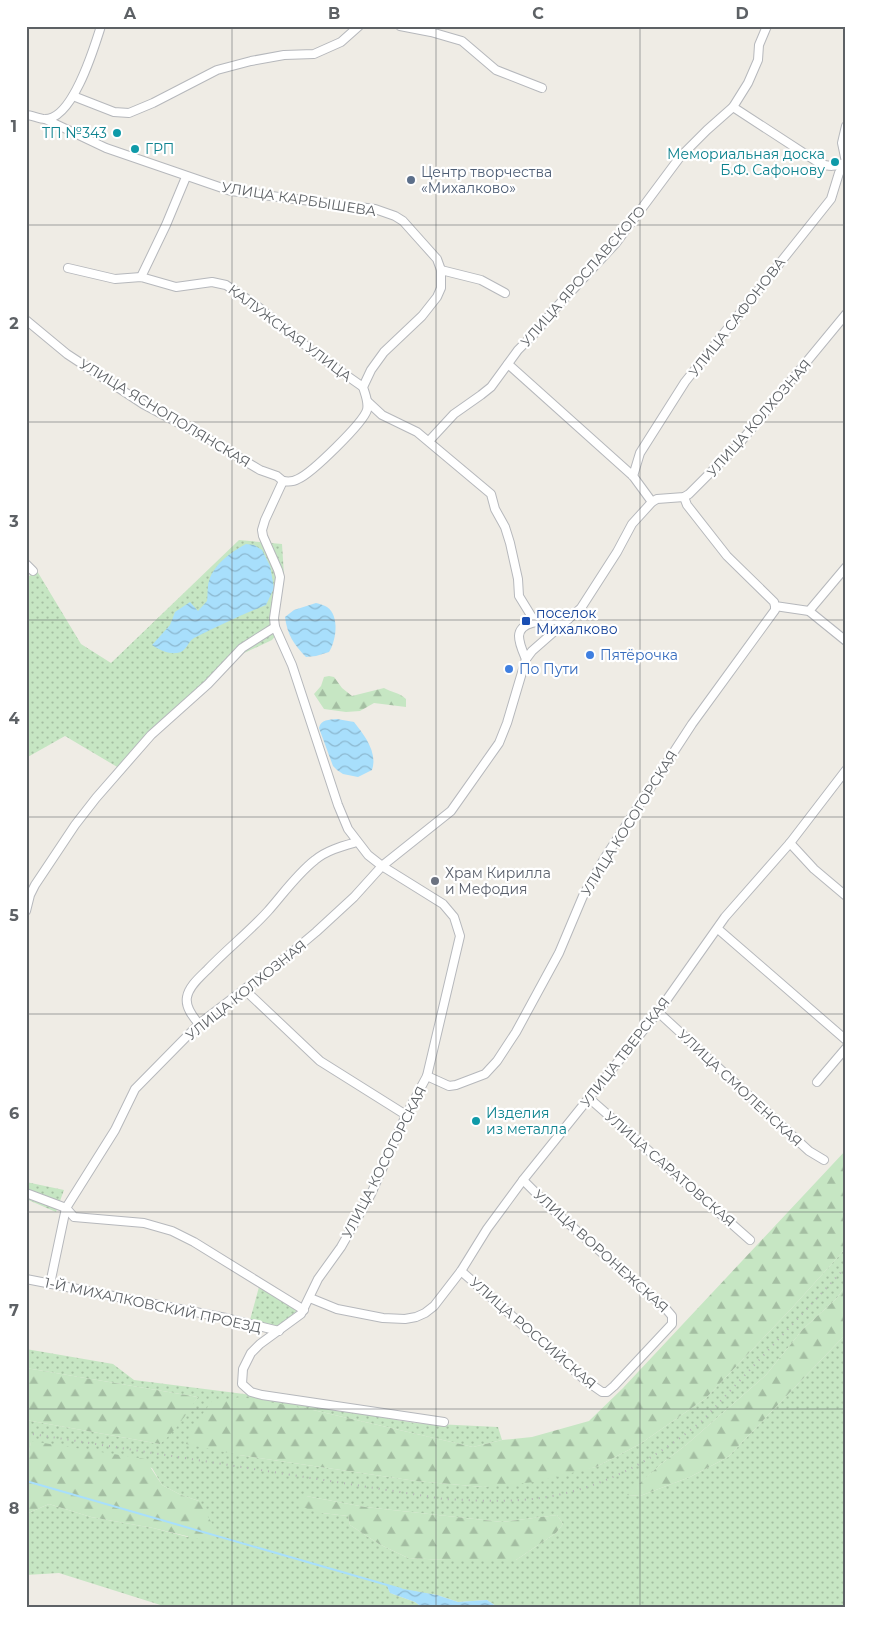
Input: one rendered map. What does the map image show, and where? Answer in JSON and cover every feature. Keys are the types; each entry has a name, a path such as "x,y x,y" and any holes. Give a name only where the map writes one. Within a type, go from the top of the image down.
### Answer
{"street":[{"path":"45,119 67,106 90,60 101,26"},
{"path":"73,96 116,112 128,113 161,99 217,70 284,55 314,54 341,42 359,26"},
{"path":"400,26 462,41 496,70 542,88"},
{"path":"431,32 439,26"},
{"name":"УЛИЦА ЯРОСЛАВСКОГО","path":"429,442 454,414 482,395 490,387 522,346 616,243 680,158 734,107 758,60 759,45 767,26"},
{"path":"734,107 819,163 830,166 846,162 842,143 846,126"},
{"name":"УЛИЦА КАРБЫШЕВА","path":"26,115 45,119 106,148 231,191 365,207 388,213 406,224 435,256 440,270"},
{"name":"УЛИЦА САФОНОВА","path":"633,476 640,453 681,388 831,199 839,173 846,162"},
{"path":"141,277 166,226 186,177"},
{"name":"КАЛУЖСКАЯ УЛИЦА","path":"68,268 115,279 141,277 176,287 212,282 230,287 256,305 329,364 363,387"},
{"path":"505,293 481,280 440,270 442,284 437,297 422,316 384,352 363,387 368,402 382,415 417,432 491,494 495,509 510,543 518,579 519,596 535,620"},
{"name":"УЛИЦА КОЛХОЗНАЯ","path":"684,497 693,491 738,445 781,396 846,314"},
{"name":"УЛИЦА ЯСНОПОЛЯНСКАЯ","path":"26,320 67,354 135,398 260,470 283,480"},
{"path":"508,364 633,476 652,502"},
{"path":"368,402 365,413 348,434 324,458 302,478 290,482 283,480 262,530 280,578 274,618 275,627 292,665 338,805 348,829 368,855 382,866"},
{"path":"570,618 535,620 516,633 526,659 546,637 570,618 585,603 632,524 652,502 657,499 684,497 686,505 728,556 769,597 775,606 809,611 846,641"},
{"path":"26,564 33,571"},
{"path":"809,611 846,566"},
{"name":"УЛИЦА КОСОГОРСКАЯ","path":"427,1076 449,1086 456,1085 485,1074 497,1061 516,1032 550,970 583,896 604,859 692,724 770,617 775,606"},
{"path":"26,911 35,885 75,825 130,758 161,725 208,684 242,648 275,627"},
{"name":"УЛИЦА КОЛХОЗНАЯ","path":"50,1284 66,1208 115,1130 132,1092 199,1024 286,958 343,908 382,866 450,811 499,743 526,659"},
{"name":"УЛИЦА ТВЕРСКАЯ","path":"310,1298 328,1307 384,1318 412,1318 423,1315 429,1310 461,1271 487,1229 523,1180 658,1012 725,917 790,843 846,770"},
{"path":"199,1024 193,1017 186,1000 198,979 241,938 312,862 328,852 358,842"},
{"path":"790,843 814,869 846,896"},
{"name":"УЛИЦА КОСОГОРСКАЯ","path":"304,1310 318,1279 341,1247 371,1194 406,1115 427,1076 460,938 456,922 443,904 382,866"},
{"path":"718,928 846,1040"},
{"path":"245,990 320,1061 406,1115"},
{"name":"УЛИЦА СМОЛЕНСКАЯ","path":"658,1012 808,1151 824,1160"},
{"path":"817,1082 846,1048"},
{"name":"УЛИЦА САРАТОВСКАЯ","path":"590,1099 750,1240"},
{"name":"УЛИЦА ВОРОНЕЖСКАЯ","path":"523,1180 552,1209 672,1316 671,1325 614,1386 605,1392"},
{"path":"26,1193 66,1208 74,1217 144,1223 172,1231 194,1242 304,1310 298,1317 260,1344 251,1353 246,1361 242,1384 252,1392 262,1396 444,1422"},
{"name":"УЛИЦА РОССИЙСКАЯ","path":"461,1271 585,1380 601,1392 605,1392"},
{"name":"1-Й МИХАЛКОВСКИЙ ПРОЕЗД","path":"26,1279 226,1318 280,1331"}],"green space":[{"path":"239,540 282,544 284,575 275,594 270,619 281,629 272,640 242,654 154,736 124,771 65,736 26,758 26,578 37,571 81,644 111,663"},
{"path":"324,677 334,677 342,688 352,696 384,688 406,699 406,707 374,703 360,711 346,712 324,709 314,694 321,686"},
{"path":"846,1150 846,1248 706,1398 640,1444 596,1467 535,1482 483,1487 416,1481 239,1455 186,1444 193,1427 212,1401 241,1397 313,1410 473,1447 502,1440 532,1437 589,1421 623,1388"},
{"path":"26,1182 64,1190 56,1212 26,1199"},
{"path":"846,1248 846,1285 837,1298 803,1329 766,1375 686,1445 661,1464 628,1495 640,1496 690,1477 728,1457 846,1334 846,1608 499,1608 487,1600 458,1602 437,1595 388,1587 390,1593 415,1602 423,1608 170,1608 59,1573 26,1575 26,1514 49,1504 91,1517 153,1528 188,1537 199,1501 181,1495 162,1485 152,1468 31,1442 29,1452 26,1452 26,1420 160,1444 198,1397 26,1368 26,1349 113,1364 134,1380 252,1395 415,1423 498,1427 502,1440 473,1447 313,1410 239,1455 416,1481 483,1487 596,1467 640,1444 706,1398","holes":["306,1496 365,1507 502,1522 557,1515 563,1524 556,1533 516,1560 408,1558 379,1544 350,1525 348,1516 322,1513"]},
{"path":"846,1285 846,1334 728,1457 690,1477 640,1496 627,1495 766,1375 803,1329 837,1298"},
{"path":"259,1287 297,1311 277,1327 250,1320"},
{"path":"26,1368 198,1397 176,1428 160,1444 26,1420"},
{"path":"31,1441 145,1459 162,1485 181,1495 199,1501 218,1534 207,1541 153,1528 91,1517 49,1504 26,1514 26,1452 29,1452"},
{"path":"306,1496 365,1507 502,1522 557,1515 563,1524 556,1533 516,1560 408,1558 379,1544 350,1525 348,1516 322,1513 302,1507 298,1500"}],"water":[{"path":"246,544 254,545 262,550 270,566 274,588 266,605 194,638 180,652 167,652 152,645 170,625 175,612 190,602 198,611 207,601 208,583 215,569 229,555"},
{"path":"316,603 326,606 334,616 335,635 329,652 306,657 292,639 287,629 285,617 294,610"},
{"path":"337,719 354,722 362,732 372,750 372,770 358,777 343,774 333,766 319,728 323,721"},
{"path":"387,1586 437,1595 458,1602 487,1600 499,1608 423,1608 415,1602 390,1593"}],"waterway":[{"path":"26,1481 401,1589"}],"railway":[{"path":"26,1433 444,1499 520,1500 570,1492 594,1485 639,1464 682,1437 702,1421 846,1267"}],"place":[{"name":"ТП №343","path":"117,133"},
{"name":"ГРП","path":"135,149"},
{"name":"Мемориальная доска Б.Ф. Сафонову","path":"835,162"},
{"name":"Центр творчества «Михалково»","path":"411,180"},
{"name":"поселок Михалково","path":"526,621"},
{"name":"Пятёрочка","path":"590,655"},
{"name":"По Пути","path":"509,669"},
{"name":"Храм Кирилла и Мефодия","path":"435,881"},
{"name":"Изделия из металла","path":"476,1121"}]}
